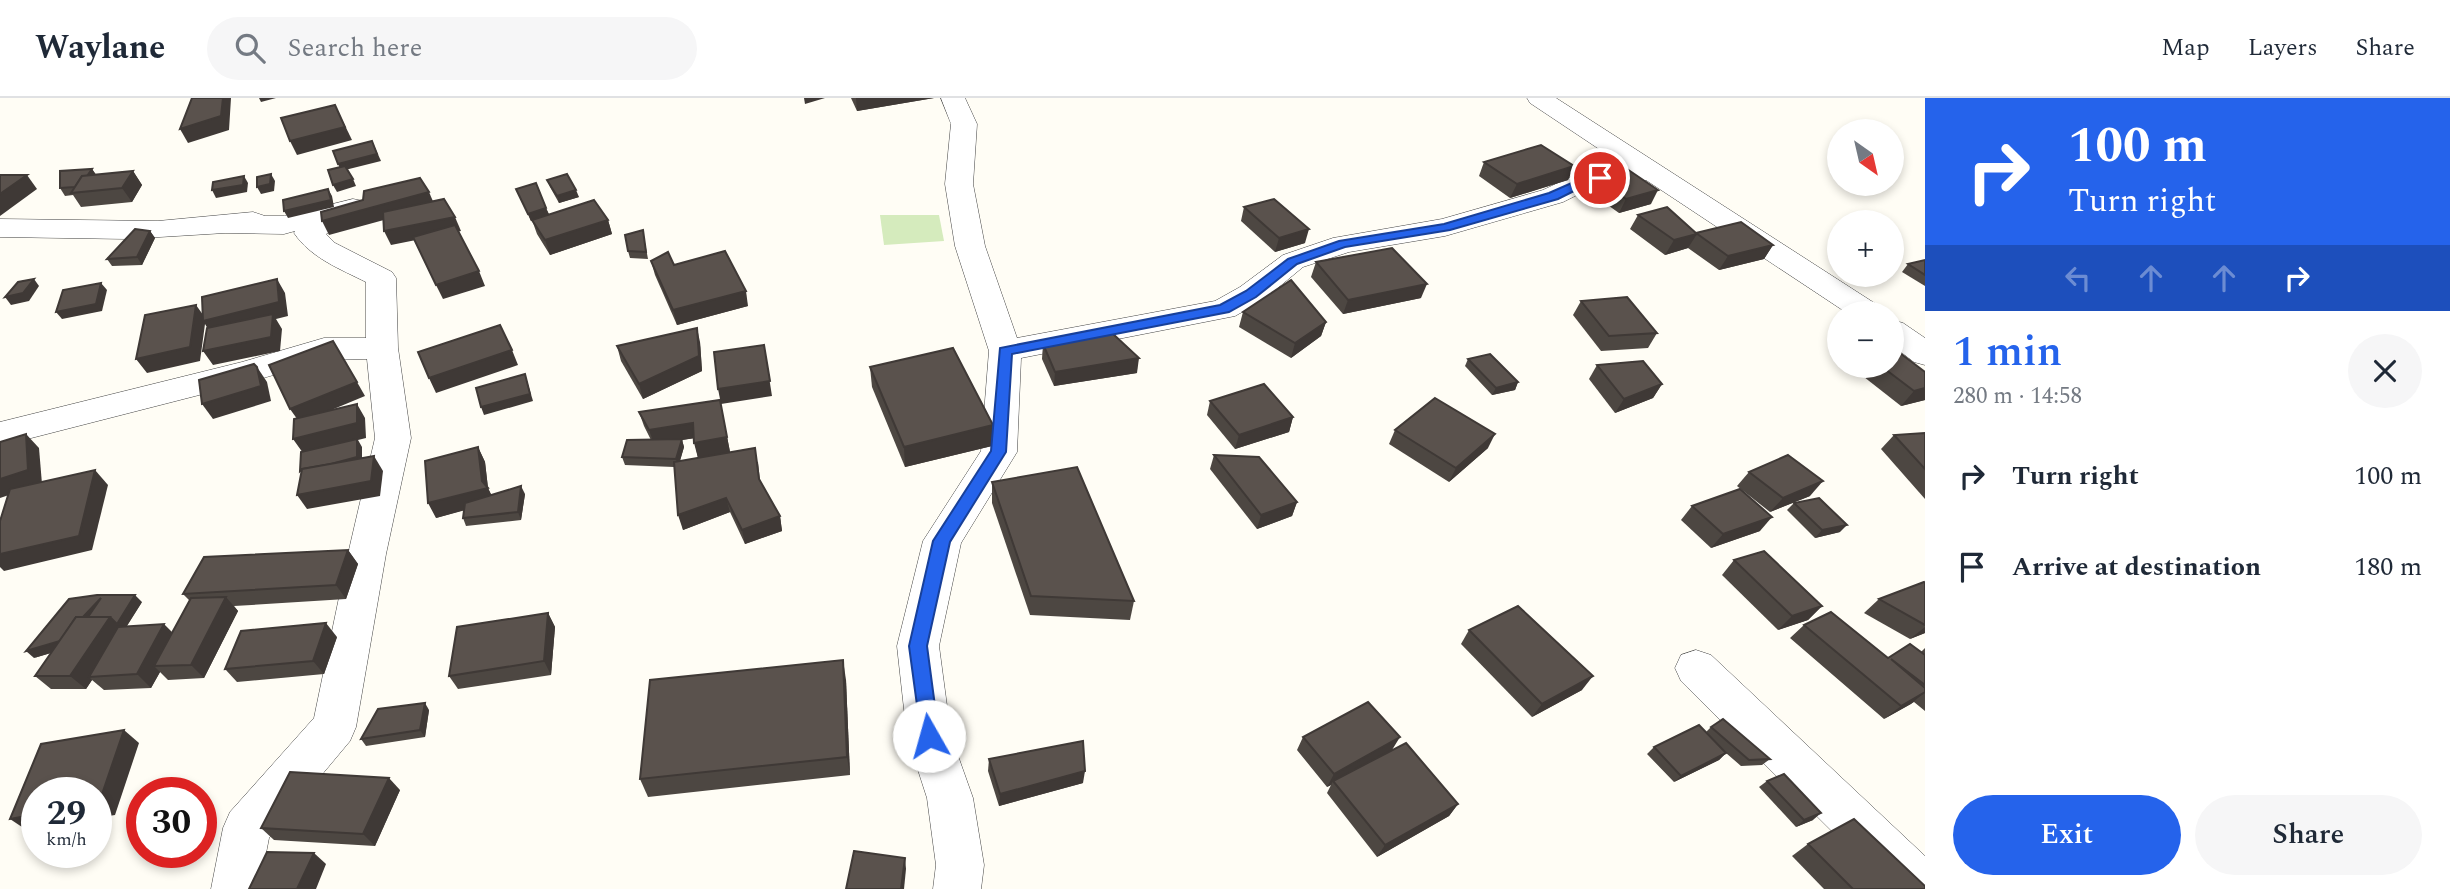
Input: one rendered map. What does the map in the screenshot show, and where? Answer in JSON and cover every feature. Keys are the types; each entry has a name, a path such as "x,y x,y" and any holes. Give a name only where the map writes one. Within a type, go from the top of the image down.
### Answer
{"street":[{"path":"953,98 964,124 960,184 970,246 1005,351 999,452 942,541 918,646 929,736 950,798 960,865 957,889"},
{"path":"1539,98 1850,301"},
{"path":"1005,351 1224,309 1251,294 1293,261 1343,244 1445,227 1553,196 1587,180 1652,170"},
{"path":"0,228 130,230 241,223 284,225 353,206 308,233 326,249 381,278 382,348 393,438 367,554 334,727 247,828 235,889"},
{"path":"1904,339 1925,354"},
{"path":"0,434 246,372 324,349 382,348"},
{"path":"1696,668 1925,889"}],"green space":[{"path":"880,215 939,215 944,241 884,245"}],"building":[{"path":"192,98 223,98 221,116 180,129"},
{"path":"335,105 345,127 290,141 281,118"},
{"path":"372,141 377,154 338,164 333,151"},
{"path":"1541,145 1574,166 1517,184 1484,162"},
{"path":"345,166 353,179 333,185 328,170"},
{"path":"92,169 87,176 82,176 75,187 60,188 60,171"},
{"path":"1627,169 1658,190 1626,199 1595,177"},
{"path":"133,171 122,188 71,193 82,176"},
{"path":"271,174 270,184 257,187 257,177"},
{"path":"567,174 576,190 557,196 547,180"},
{"path":"0,175 27,175 0,194"},
{"path":"244,176 243,185 212,190 213,182"},
{"path":"420,178 429,192 322,221 321,212 363,200 364,191"},
{"path":"536,183 546,208 528,214 516,189"},
{"path":"328,189 331,200 284,211 283,200"},
{"path":"444,199 455,217 384,231 383,212"},
{"path":"1274,199 1309,229 1279,238 1244,207"},
{"path":"594,200 608,220 545,240 532,220"},
{"path":"1667,207 1697,234 1674,240 1638,215"},
{"path":"1741,222 1773,245 1728,256 1696,233"},
{"path":"455,225 479,271 436,285 413,237"},
{"path":"135,229 150,231 137,257 107,259"},
{"path":"643,230 646,252 628,251 625,235"},
{"path":"1392,248 1427,284 1348,300 1316,262"},
{"path":"725,251 746,291 673,310 651,261 668,252 674,265"},
{"path":"1925,260 1925,275 1908,264"},
{"path":"34,279 23,293 5,297 18,282"},
{"path":"277,279 279,302 203,321 202,297"},
{"path":"1291,280 1326,322 1295,343 1243,312"},
{"path":"101,283 96,304 56,312 63,290"},
{"path":"1627,297 1657,333 1609,336 1581,301"},
{"path":"196,305 190,347 136,359 145,315"},
{"path":"273,314 271,337 203,351 207,328"},
{"path":"500,325 512,350 429,378 418,352"},
{"path":"697,328 699,356 639,384 617,346"},
{"path":"1112,333 1139,358 1055,372 1043,344"},
{"path":"333,341 357,382 290,409 269,365"},
{"path":"764,345 770,381 718,389 714,352"},
{"path":"953,348 993,425 904,447 870,367"},
{"path":"1490,354 1518,382 1496,388 1468,359"},
{"path":"1904,356 1925,372 1925,388 1914,391 1897,378 1904,378"},
{"path":"1643,361 1662,384 1624,399 1597,365"},
{"path":"254,364 261,386 202,404 199,380"},
{"path":"525,374 530,394 481,407 476,388"},
{"path":"1264,384 1293,417 1239,435 1210,401"},
{"path":"1435,398 1495,434 1456,468 1395,430"},
{"path":"720,400 727,437 694,443 693,423 649,430 639,412"},
{"path":"357,404 357,423 293,439 294,419"},
{"path":"1925,433 1925,469 1894,435"},
{"path":"26,434 28,470 0,479 0,442"},
{"path":"357,439 357,457 300,471 301,452"},
{"path":"682,439 676,459 622,457 627,440"},
{"path":"478,447 482,481 488,488 428,503 425,461"},
{"path":"755,448 759,479 780,516 742,530 726,498 678,515 674,462"},
{"path":"1214,455 1259,457 1297,502 1261,515"},
{"path":"1788,455 1823,481 1783,498 1749,472"},
{"path":"374,456 371,481 297,495 302,469"},
{"path":"1077,467 1134,601 1031,596 992,482"},
{"path":"95,470 79,536 0,554 0,521 10,489"},
{"path":"521,486 518,512 463,518 465,503"},
{"path":"1740,489 1772,517 1723,534 1692,506"},
{"path":"1819,498 1847,525 1822,530 1794,503"},
{"path":"348,550 336,585 183,594 204,557"},
{"path":"1764,551 1822,606 1792,616 1734,560"},
{"path":"1924,582 1925,625 1879,599"},
{"path":"97,595 135,595 117,624 110,617 88,617 101,598 83,617 76,617 60,641 26,651 69,599"},
{"path":"226,597 191,665 154,666 191,598"},
{"path":"1518,606 1593,676 1542,704 1469,630"},
{"path":"1831,612 1888,658 1910,644 1925,655 1925,685 1891,659 1925,688 1925,692 1901,706 1804,625"},
{"path":"548,613 544,661 449,676 457,627"},
{"path":"76,617 110,617 70,676 35,676"},
{"path":"326,623 313,661 225,669 241,631"},
{"path":"164,624 137,674 89,677 118,627"},
{"path":"843,660 847,757 640,779 650,680"},
{"path":"1368,702 1400,737 1334,774 1303,737"},
{"path":"425,703 420,730 361,739 378,709"},
{"path":"1723,719 1770,759 1749,760 1711,727"},
{"path":"1699,725 1726,753 1681,776 1654,747"},
{"path":"124,730 108,777 27,777 41,744"},
{"path":"1083,741 1085,771 1000,794 989,759"},
{"path":"1406,743 1458,804 1385,845 1333,781"},
{"path":"290,772 389,778 363,834 261,828"},
{"path":"1784,774 1821,813 1804,820 1767,781"},
{"path":"21,792 21,817 10,819"},
{"path":"1854,819 1925,886 1925,889 1853,889 1808,844"},
{"path":"854,851 905,858 901,889 846,889"},
{"path":"267,852 314,853 297,889 249,889"}],"route":[{"path":"929,736 918,646 942,541 999,452 1005,351 1224,309 1251,294 1293,261 1343,244 1445,227 1553,196 1587,180 1600,178"}]}
